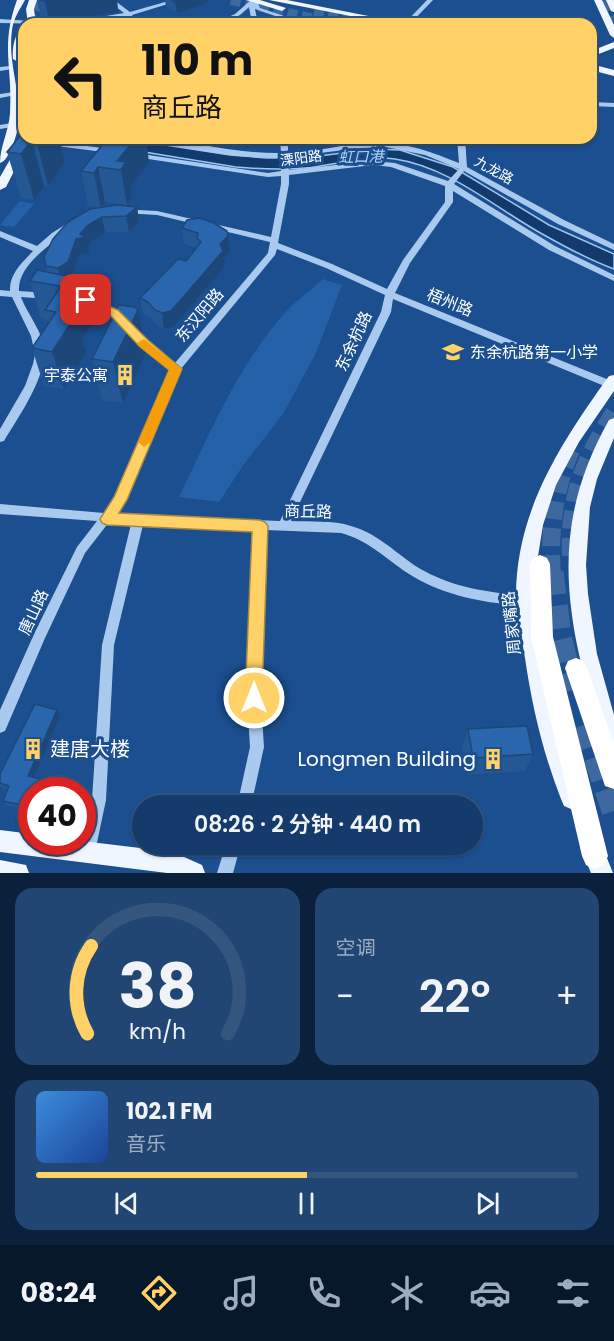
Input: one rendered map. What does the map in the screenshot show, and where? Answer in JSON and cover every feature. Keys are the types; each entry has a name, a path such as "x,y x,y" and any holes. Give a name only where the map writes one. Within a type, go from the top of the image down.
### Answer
{"highway":[{"path":"540,564 542,637 598,864"},
{"path":"576,668 614,777"}],"main road":[{"path":"0,160 6,143 17,125 15,97 5,68 7,31 5,21 21,0"},
{"path":"31,18 30,9 33,0"},
{"path":"252,0 334,18"},
{"path":"273,0 373,18"},
{"path":"598,0 614,35"},
{"path":"610,0 614,9"},
{"path":"597,52 614,45"},
{"path":"597,56 605,58"},
{"path":"597,66 614,67"},
{"path":"597,67 614,73"},
{"path":"0,188 25,144"},
{"name":"周家嘴路","path":"598,864 567,789 551,741 541,701 525,601 526,576 542,501 572,441 613,383"},
{"path":"614,424 601,444 588,477 578,526 576,581 589,656 610,717 614,752"},
{"path":"0,841 18,843"},
{"path":"96,853 173,863 194,873"},
{"path":"0,871 18,873"}],"street":[{"path":"110,0 131,18"},
{"path":"102,18 129,14 178,0"},
{"path":"252,0 258,9 281,16"},
{"path":"230,18 237,15 252,0"},
{"path":"252,0 254,18"},
{"path":"412,18 430,0"},
{"path":"0,96 15,97"},
{"path":"597,104 614,105"},
{"path":"0,127 17,125"},
{"path":"51,144 118,152"},
{"name":"九龙路","path":"181,144 245,153 284,164 366,145 391,144 414,149 456,176 614,247"},
{"name":"东汉阳路","path":"107,519 120,500 176,369 268,259 275,243 285,184 284,144"},
{"name":"东余杭路","path":"283,527 381,321 390,294 406,262 449,202 456,176 460,144"},
{"name":"溧阳路","path":"129,154 263,175 284,164 380,163 456,176 552,248 614,278"},
{"name":"梧州路","path":"112,212 130,210 157,213 275,243 390,294 613,383"},
{"path":"0,438 24,395 40,354 38,340 16,295 14,285 17,277 38,250 59,232 78,222"},
{"path":"0,234 38,250"},
{"path":"0,293 67,297 99,304 114,312 144,343 176,369"},
{"name":"商丘路","path":"0,509 107,519 341,528 357,532 380,544 412,570 448,589 483,597 525,601"},
{"name":"唐山路","path":"0,726 39,636 81,550 91,534 107,519"},
{"path":"96,814 99,800 108,645 138,520"},
{"path":"246,795 257,747 253,685 260,526"},
{"path":"225,873 231,855"}],"shaded area":[{"path":"20,201 34,204 14,227 0,225"},
{"path":"323,279 342,285 315,355 283,414 244,464 219,502 179,497 213,426 251,358 287,311"}],"water":[{"name":"虹口港","path":"95,144 159,144 267,158 304,158 373,149 400,150 453,167 549,225 614,254 614,269 553,240 454,180 415,164 395,159 372,158 305,168 236,167"}],"building":[{"path":"18,138 18,144 29,144 21,154 7,152"},
{"path":"103,144 131,144 117,161 126,162 121,170 98,167 94,173 81,171"},
{"path":"117,205 137,207 126,216 102,217 88,225 80,234 86,237 76,239 68,262 58,268 46,266 44,257 53,239 68,222 90,209"},
{"path":"199,218 227,231 228,236 220,244 223,251 171,311 162,313 155,310 148,302 140,298 178,259 186,261 201,242 197,238 198,233 182,228 187,220"},
{"path":"37,270 86,280 64,313 76,315 52,352 32,348 56,312 45,310 61,286 30,281"},
{"path":"119,305 134,307 138,310 113,362 92,359"},
{"name":"建唐大楼","path":"35,704 57,710 28,776 32,777 18,777 18,804 3,801 9,786 0,783 0,774"},
{"path":"527,726 533,754 473,758 468,729"}],"tunnel":[{"path":"34,18 42,0"},
{"path":"231,0 310,18"},
{"path":"606,0 614,20"},
{"path":"314,12 344,18"},
{"path":"571,556 573,516 580,481 586,464 614,413"},
{"path":"552,573 551,542 554,510 560,480 571,450"},
{"path":"552,572 560,636 573,690"},
{"path":"584,725 614,813"}],"slow traffic":[{"path":"144,343 172,363 176,369 144,442"}],"place":[{"name":"东余杭路第一小学","path":"453,352"},
{"name":"宇泰公寓","path":"125,375"},
{"name":"建唐大楼","path":"33,749"},
{"name":"Longmen Building","path":"493,759"}],"route":[{"path":"86,300 114,312 144,343 172,363 176,369 120,500 107,519 260,526 254,698"}]}
